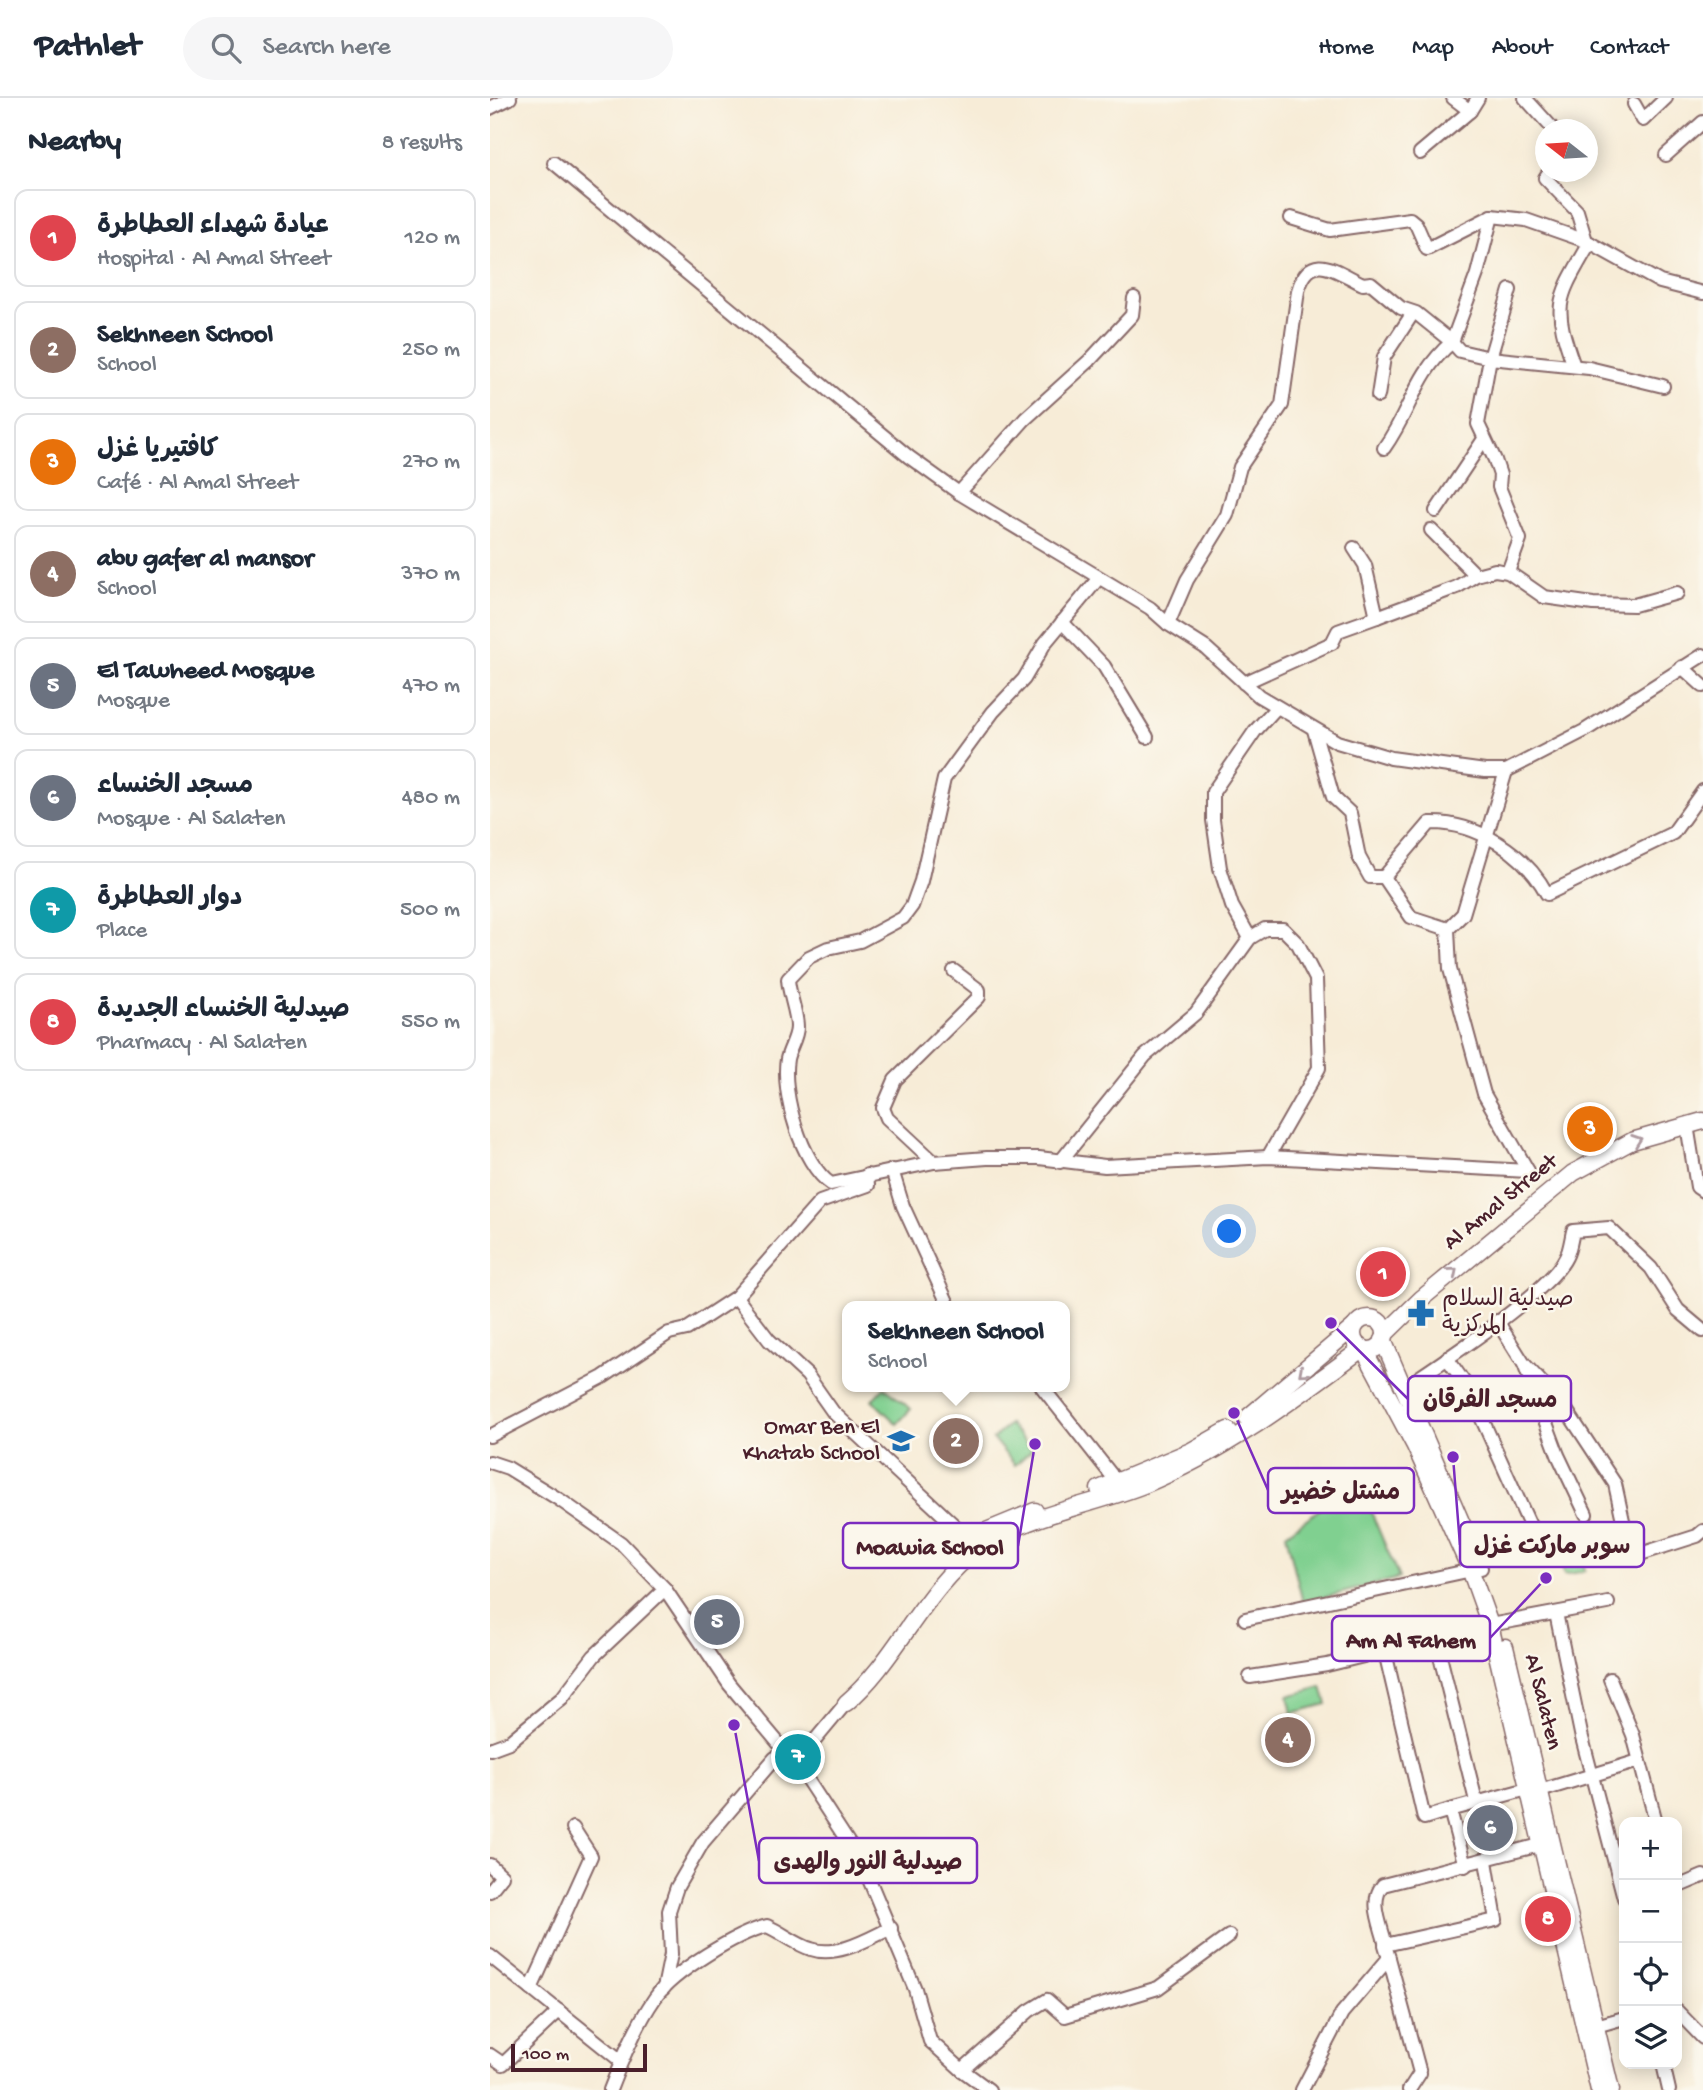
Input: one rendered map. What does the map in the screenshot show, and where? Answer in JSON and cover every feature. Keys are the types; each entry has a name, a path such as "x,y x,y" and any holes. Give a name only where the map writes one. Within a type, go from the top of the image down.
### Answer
{"main road":[{"name":"Al Amal Street","path":"1384,1337 1421,1299 1573,1173 1632,1141 1703,1121"},
{"path":"846,1703 859,1673 954,1557 971,1541 1009,1520 1117,1482 1191,1451 1251,1415 1362,1319 1373,1318 1382,1324 1384,1337 1372,1349 1363,1348 1353,1337 1354,1327"},
{"name":"Al Salaten","path":"1384,1337 1402,1389 1476,1568 1494,1624 1535,1789 1599,2090"},
{"path":"846,1703 949,1578 979,1548 1014,1530 1143,1485 1206,1456 1271,1415 1363,1348"},
{"name":"Al Salaten","path":"1363,1348 1476,1568"},
{"name":"Al Salaten","path":"1546,1844 1611,2090"}],"street":[{"path":"490,108 510,98"},
{"path":"1453,98 1471,111"},
{"path":"1420,153 1471,111 1478,98"},
{"path":"1634,104 1643,120 1666,98"},
{"path":"1533,100 1546,119"},
{"path":"1666,155 1703,122"},
{"path":"554,163 719,303 827,387 909,457 959,493 1150,608 1168,624 1206,648 1244,683 1277,707 1337,742 1391,758 1506,771 1584,731 1703,655"},
{"path":"1549,182 1577,211 1588,242 1563,290 1558,309 1559,326 1574,366"},
{"path":"1384,448 1406,413 1418,380 1428,365 1452,342 1477,275 1492,216"},
{"path":"1291,218 1330,230 1410,219 1416,224 1427,249 1492,216 1526,220 1588,242 1660,282 1703,293"},
{"path":"1168,624 1187,580 1227,515 1241,467 1282,405 1303,275 1311,267 1321,265 1363,284 1371,283 1386,297 1452,342 1460,351 1490,358 1574,366 1663,386"},
{"path":"1508,572 1520,539 1499,487 1500,475 1478,424 1490,358 1510,290"},
{"path":"959,493 1025,419 1089,361 1132,315 1135,298"},
{"path":"1378,396 1384,357 1413,313"},
{"path":"1436,510 1485,439"},
{"path":"1431,530 1476,575"},
{"path":"1354,548 1365,565 1377,617"},
{"path":"1244,683 1332,643 1338,631 1457,587 1476,575 1495,570 1508,572 1544,597 1593,604 1634,605 1677,593"},
{"path":"1098,579 1045,643 1024,679 993,712 944,779 921,881 912,906 903,918 860,941 828,948 809,957 788,979 789,997 797,1027 787,1061 795,1125 801,1143 821,1177 831,1184 934,1162 1039,1158 1060,1163 1105,1166 1268,1157 1528,1171 1484,1094 1450,969 1448,929 1463,914 1506,771"},
{"path":"1062,622 1104,666 1147,737"},
{"path":"1682,667 1703,686"},
{"path":"1250,938 1232,906 1220,868 1213,820 1213,792 1255,731 1277,707"},
{"path":"1314,730 1333,797 1350,813 1359,857 1370,877 1384,877 1430,823 1451,822 1487,836 1532,869 1547,894 1673,833 1703,791"},
{"path":"1384,877 1411,917 1448,929"},
{"path":"1060,1163 1146,1056 1196,1013 1250,938 1265,929 1283,929 1298,944 1316,979 1319,1068 1268,1157"},
{"path":"934,1162 887,1118 883,1108 895,1080 979,997 979,989 954,971"},
{"path":"1686,1125 1697,1187 1703,1191"},
{"path":"892,1170 903,1206 947,1301"},
{"path":"490,1436 603,1377 669,1333 687,1329 736,1297 820,1202 868,1185 867,1175"},
{"path":"1402,1389 1497,1321 1549,1279 1566,1258 1573,1231 1609,1228 1651,1268 1678,1310 1703,1331"},
{"path":"736,1297 769,1340 807,1375 833,1412 971,1541"},
{"path":"1497,1321 1524,1364 1563,1405 1615,1483 1632,1557 1697,1536 1703,1531"},
{"path":"1447,1358 1468,1388 1536,1539"},
{"path":"1524,1364 1558,1455 1586,1514"},
{"path":"1046,1392 1117,1482"},
{"path":"492,1464 508,1468 621,1543 665,1589 729,1684 786,1752 863,1865 915,1989 930,2041 961,2070 989,2090"},
{"path":"1245,1619 1476,1568"},
{"path":"490,1749 509,1742 562,1698 594,1656 665,1589"},
{"path":"1250,1676 1327,1665 1494,1624 1608,1603"},
{"path":"1556,1613 1591,1774 1619,1880"},
{"path":"1436,1640 1476,1801"},
{"path":"1385,1652 1424,1818 1476,1801 1535,1789 1639,1761"},
{"path":"1610,1679 1639,1761 1655,1817"},
{"path":"664,1989 671,1954 669,1911 681,1879 703,1842 761,1772 786,1752 816,1739 846,1703"},
{"path":"1450,1810 1465,1866"},
{"path":"531,1989 591,1856 573,1828"},
{"path":"1385,1942 1376,1902 1380,1888 1546,1844"},
{"path":"1409,2090 1420,2073 1385,1945 1496,1920 1486,1861"},
{"path":"490,1865 502,1876 490,1891"},
{"path":"1682,1885 1703,1876"},
{"path":"610,2090 621,2061 645,2014 664,1989 713,1950 751,1930 767,1926 790,1940 821,1951 852,1946 891,1928"},
{"path":"961,2070 1029,2011 1047,2000 1065,2016 1158,1988 1229,1936"},
{"path":"490,1956 621,2061"},
{"path":"1302,2090 1342,2013 1389,1958"},
{"path":"490,2055 503,2064 559,2011"},
{"path":"1682,2016 1701,2034"},
{"path":"1596,2026 1619,2019"},
{"path":"1664,2069 1669,2090"}],"green space":[{"path":"879,1392 890,1392 911,1409 897,1424 872,1400"},
{"path":"1009,1424 1032,1450 1015,1465 993,1439"},
{"path":"1358,1481 1399,1578 1303,1603 1286,1534"},
{"path":"1579,1538 1585,1571 1564,1575 1557,1542"},
{"path":"1322,1687 1327,1704 1292,1713 1288,1696"}],"place":[{"name":"كافتيريا غزل","path":"1590,1129"},
{"name":"عيادة شهداء العطاطرة","path":"1383,1274"},
{"name":"صيدلية السلام المركزية","path":"1421,1313"},
{"name":"مسجد الفرقان","path":"1331,1323"},
{"name":"مشتل خضير","path":"1234,1413"},
{"name":"Omar Ben El Khatab School","path":"901,1441"},
{"name":"Sekhneen School","path":"956,1441"},
{"name":"Moawia School","path":"1035,1444"},
{"name":"سوبر ماركت غزل","path":"1453,1457"},
{"name":"Am Al Fahem","path":"1546,1578"},
{"name":"El Tawheed Mosque","path":"717,1622"},
{"name":"صيدلية النور والهدى","path":"734,1725"},
{"name":"abu gafer al mansor","path":"1288,1740"},
{"name":"دوار العطاطرة","path":"798,1757"},
{"name":"مسجد الخنساء","path":"1490,1828"},
{"name":"صيدلية الخنساء الجديدة","path":"1548,1919"}]}
